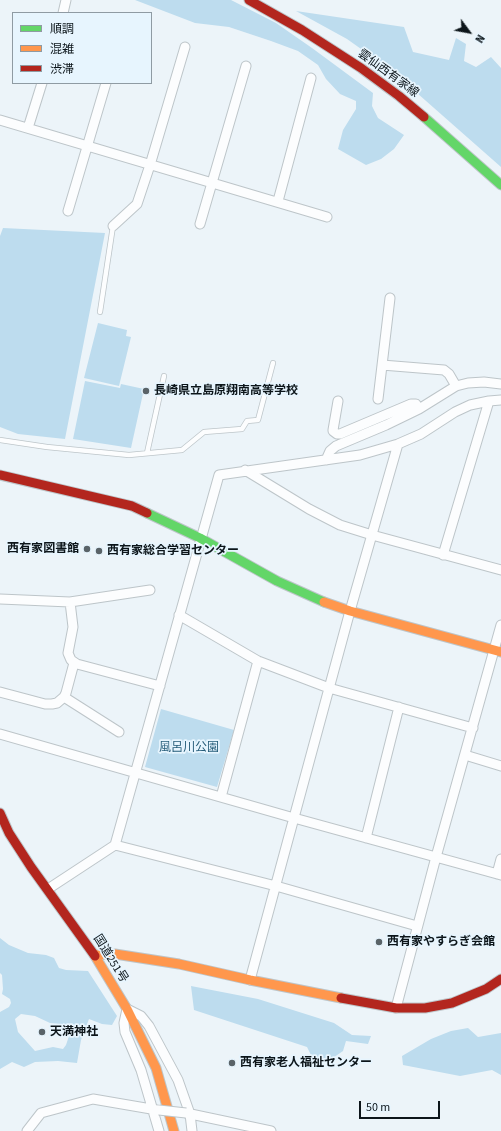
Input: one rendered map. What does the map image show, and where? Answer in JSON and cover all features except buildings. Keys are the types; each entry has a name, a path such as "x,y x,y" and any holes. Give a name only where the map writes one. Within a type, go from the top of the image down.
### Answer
{"main road":[{"name":"雲仙西有家線","path":"249,0 302,30 374,77 443,133 501,185"},
{"path":"0,475 132,506 200,538 277,581 311,597 350,611 498,651"},
{"name":"国道251号","path":"0,812 14,840 31,867 95,956 127,1009 156,1068 174,1131"},
{"path":"95,956 115,954 179,964 250,980 396,1008 425,1008 452,1003 486,989 501,979"}],"street":[{"path":"63,12 66,0"},
{"path":"113,226 137,204 185,47"},
{"path":"200,224 246,66"},
{"path":"278,202 312,78"},
{"path":"28,128 42,84"},
{"path":"68,211 106,84"},
{"path":"0,120 327,217"},
{"path":"378,399 390,298"},
{"path":"382,365 444,370 449,374 456,386"},
{"path":"326,460 330,451 336,446 419,409 456,386 468,383 484,382 501,384"},
{"path":"48,889 116,845 200,538 219,475 245,470 360,455 398,444 421,434 454,412 470,405 501,400"},
{"path":"443,555 489,401"},
{"path":"338,402 333,430 333,432 337,434 413,403 416,404 419,409"},
{"path":"250,980 350,611 398,444"},
{"path":"245,470 315,512 340,525 501,570"},
{"path":"0,599 70,602 150,590"},
{"path":"70,602 73,627 68,657 74,663 160,686"},
{"path":"179,616 258,661 330,688 473,728"},
{"path":"396,1008 417,926 465,755 498,651 501,625"},
{"path":"221,796 258,661"},
{"path":"0,692 45,704 52,704 61,701 64,698 74,663"},
{"path":"64,698 119,732"},
{"path":"366,838 399,707"},
{"path":"0,734 436,858 499,874 501,859"},
{"path":"465,755 501,766"},
{"path":"116,845 276,886 417,926"},
{"path":"159,1131 156,1109 125,1032 124,1024 127,1009 141,1016 149,1026 178,1080 192,1131"},
{"path":"27,1131 41,1113 93,1099 188,1114 270,1131"}],"lane":[{"path":"100,312 113,226"},
{"path":"0,440 47,447 129,454 182,450 204,432 242,429 247,421 258,420 273,363"},
{"path":"147,453 164,376"}],"green space":[{"path":"135,0 231,0 276,23 373,93 372,106 378,118 404,135 394,149 381,159 366,165 338,149 343,130 356,109 356,101 340,94 326,79 318,65 298,51 271,41 229,27 195,23"},
{"path":"296,11 404,27 413,52 449,60 456,38 466,44 464,61 476,67 491,57 501,68 501,167 392,71 347,39"},
{"path":"3,228 105,233 65,439 18,434 0,427 0,236"},
{"path":"98,323 127,330 126,336 131,337 119,386 84,378"},
{"path":"85,381 120,388 121,384 144,389 131,448 73,439"},
{"name":"風呂川公園","path":"161,709 234,730 217,787 145,767"},
{"path":"0,938 9,945 28,953 46,955 54,958 59,968 66,970 88,971 117,1016 112,1025 102,1024 89,1019 81,1040 77,1063 58,1061 35,1062 24,1067 12,1062 0,1069 0,1012 9,1007 11,1003 10,999 2,994 2,975 0,973","holes":["21,1014 35,1016 50,1023 59,1024 70,1033 63,1049 53,1047 35,1051 18,1032 15,1019"]},
{"path":"191,986 258,999 334,1023 352,1035 371,1036 368,1044 346,1041 343,1051 327,1062 312,1057 307,1047 194,1010"},
{"path":"468,1028 478,1037 501,1033 501,1075 492,1070 460,1076 403,1065 402,1056 431,1039 451,1031"}],"traffic: fast":[{"path":"424,117 501,185"},
{"path":"147,513 200,538 277,581 324,602"}],"traffic: slow":[{"path":"324,602 350,611 501,652"},
{"path":"95,955 115,954 179,964 341,998"},
{"path":"95,956 127,1009 156,1068 174,1131"}],"traffic: jam":[{"path":"249,0 302,30 361,68 399,96 424,117"},
{"path":"0,475 132,506 147,513"},
{"path":"0,813 9,833 31,867 95,956"},
{"path":"341,998 396,1008 425,1008 452,1003 486,989 501,979"}],"place":[{"name":"長崎県立島原翔南高等学校","path":"146,391"},
{"name":"西有家図書館","path":"87,549"},
{"name":"西有家総合学習センター","path":"99,551"},
{"name":"西有家やすらぎ会館","path":"379,942"},
{"name":"天満神社","path":"42,1032"},
{"name":"西有家老人福祉センター","path":"232,1063"}]}
